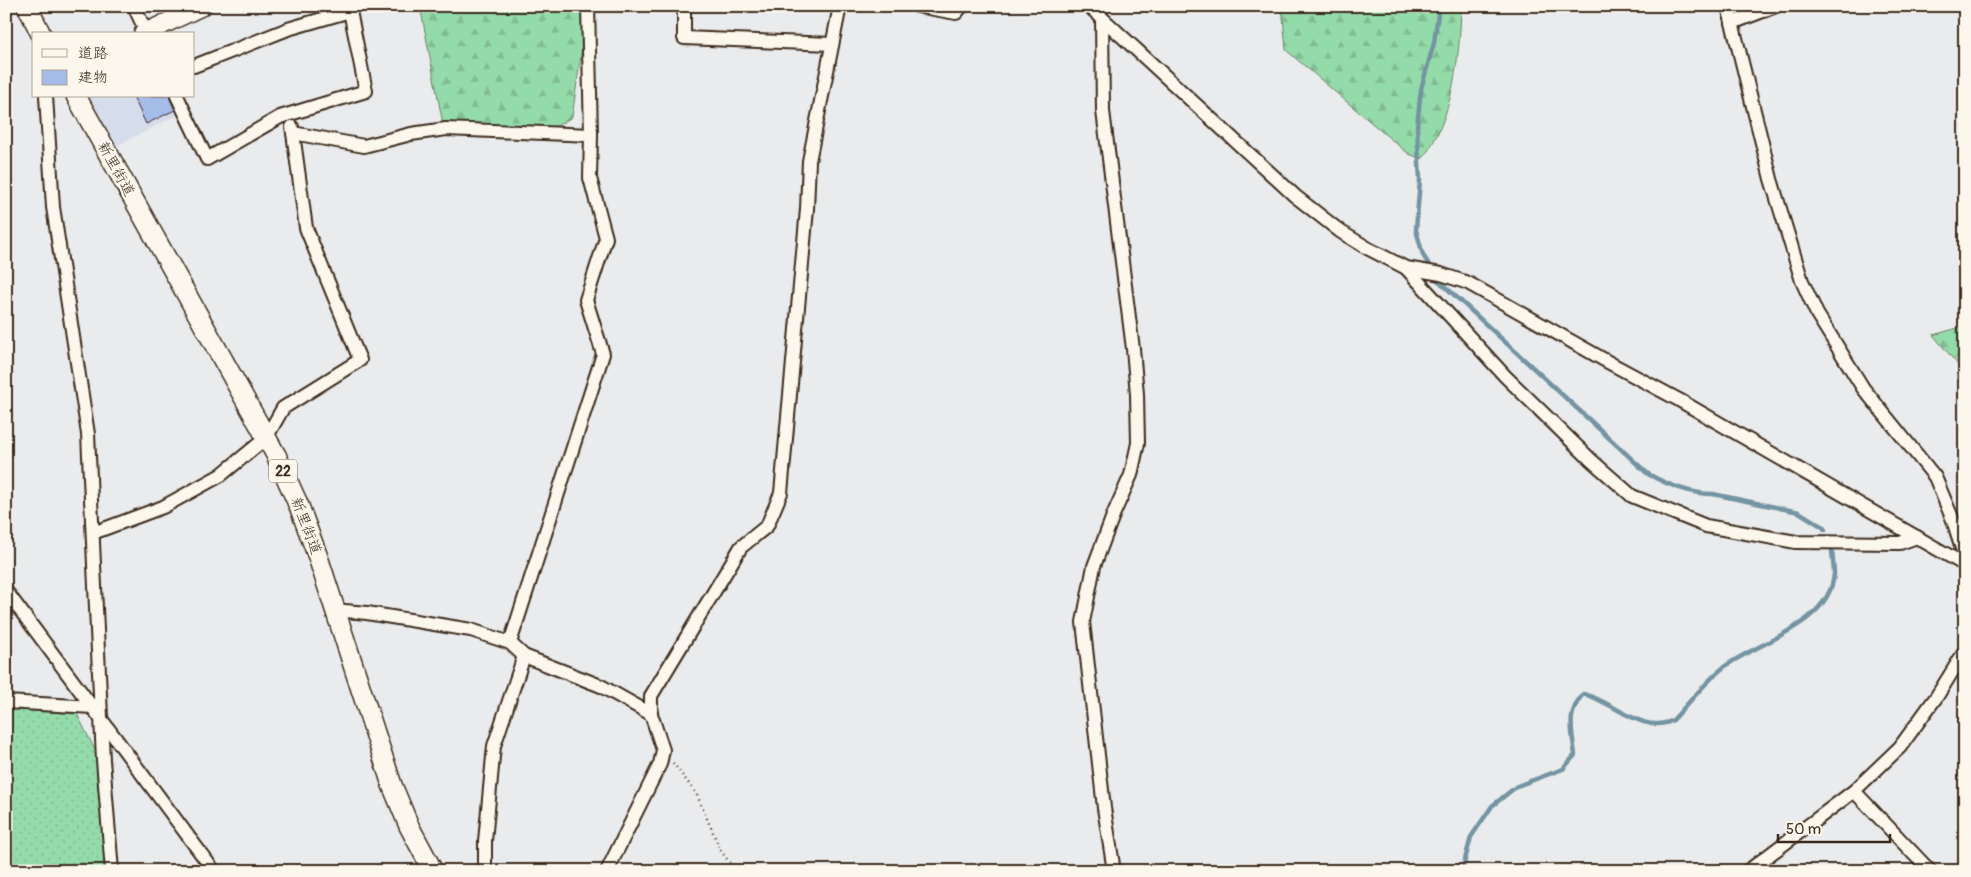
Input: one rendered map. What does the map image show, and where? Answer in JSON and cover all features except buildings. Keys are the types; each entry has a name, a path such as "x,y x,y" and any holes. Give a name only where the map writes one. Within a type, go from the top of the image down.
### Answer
{"main road":[{"path":"27,6 41,32"},
{"name":"新里街道","path":"77,98 266,438 299,506 318,557 392,785 409,826 434,871"}],"street":[{"path":"134,6 145,32"},
{"path":"147,32 202,6"},
{"path":"510,643 603,354 586,300 606,238 590,178 592,135 588,6"},
{"path":"684,6 684,38 832,44"},
{"path":"607,871 660,764 663,750 651,714 651,696 740,547 767,526 780,493 807,208 809,161 840,6"},
{"path":"917,6 956,13 962,6"},
{"path":"1089,6 1295,196 1341,232 1406,268 1441,274 1468,283 1679,400 1965,565"},
{"path":"1728,6 1771,179 1802,281 1817,314 1863,388 1935,477 1954,520 1965,558"},
{"path":"1732,23 1776,6"},
{"path":"178,98 207,159 280,117 366,91 349,9 288,29 195,66"},
{"path":"1102,18 1103,111 1138,394 1138,443 1131,475 1094,566 1083,622 1104,808 1114,871"},
{"path":"46,98 53,207 88,434 102,719 112,871"},
{"path":"93,533 164,507 220,475 266,438 284,408 360,360 306,228 290,114"},
{"path":"293,133 364,146 411,134 446,129 592,135"},
{"path":"1406,268 1504,376 1591,460 1632,496 1706,526 1796,542 1900,543 1917,537"},
{"path":"6,591 214,871"},
{"path":"334,610 367,613 471,630 510,643 524,656 601,686 651,714"},
{"path":"1748,871 1854,790 1900,747 1937,696 1965,651"},
{"path":"485,871 485,832 494,746 524,656"},
{"path":"6,702 93,707"},
{"path":"1854,790 1930,871"}],"path":[{"path":"663,750 696,793 720,851 736,871"}],"shaded area":[{"path":"90,98 174,98 182,113 116,146"}],"green space":[{"path":"420,6 588,6 572,117 538,137 444,129"},
{"path":"1282,6 1461,6 1459,45 1448,107 1433,143 1422,159 1409,154 1286,50"},
{"path":"1965,326 1965,373 1933,335"},
{"path":"6,709 77,714 97,754 105,871 6,871"}],"waterway":[{"path":"1439,6 1434,43 1421,89 1417,127 1420,180 1416,230 1423,255 1438,280 1648,474 1688,491 1713,494 1799,512 1825,530"},
{"path":"1462,871 1471,837 1492,806 1517,786 1563,769 1575,755 1571,723 1572,715 1583,694 1594,697 1650,724 1662,724 1673,720 1724,667 1790,630 1820,607 1829,592 1834,574 1832,548"}]}
